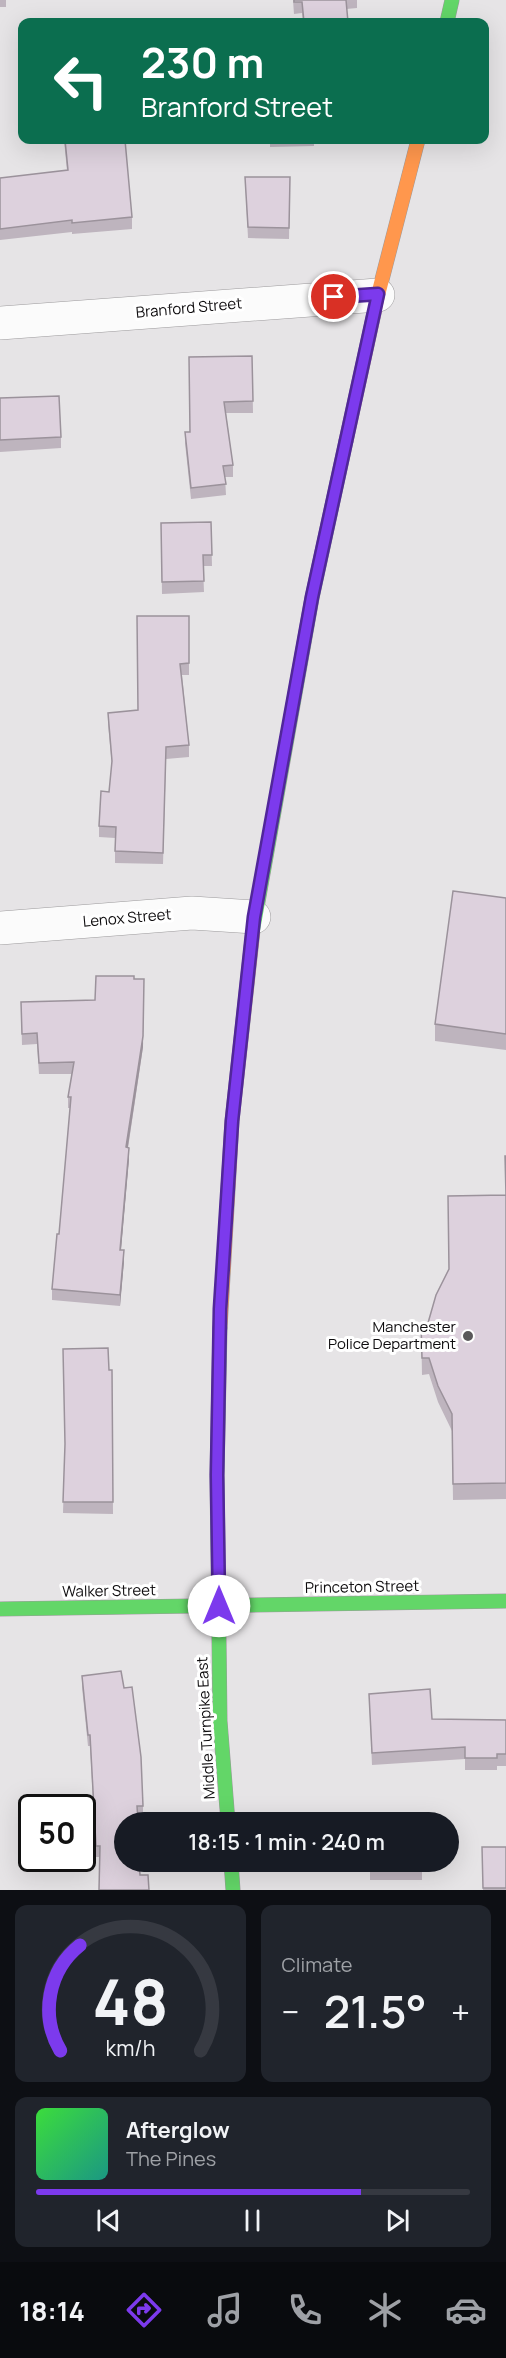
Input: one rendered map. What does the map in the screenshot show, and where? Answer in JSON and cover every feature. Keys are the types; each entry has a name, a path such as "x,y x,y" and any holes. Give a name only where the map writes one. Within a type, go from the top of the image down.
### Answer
{"main road":[{"path":"448,18 452,0"},
{"name":"Middle Turnpike East","path":"227,1812 220,1721 217,1475 220,1309 232,1121 254,917 312,597 378,294 417,144"},
{"name":"Princeton Street","path":"219,1606 506,1601"},
{"name":"Walker Street","path":"0,1610 219,1606"},
{"path":"232,1872 233,1890"}],"street":[{"name":"Branford Street","path":"0,323 378,294"},
{"name":"Lenox Street","path":"0,928 192,913 254,917"}],"building":[{"path":"294,0 346,0 348,18 304,18 302,2 294,2"},
{"path":"65,144 125,144 132,217 72,223 72,220 0,229 0,178 68,170"},
{"path":"245,177 290,177 289,228 248,227"},
{"path":"252,356 253,401 224,402 233,465 223,466 226,484 191,488 185,432 190,432 189,357"},
{"path":"59,396 61,437 0,440 0,398"},
{"path":"211,522 212,555 203,555 204,581 162,582 161,523"},
{"path":"137,616 189,616 189,663 180,664 189,745 166,747 163,853 115,851 116,827 99,826 101,791 109,792 112,761 108,713 138,710"},
{"path":"453,891 506,898 506,1034 435,1024"},
{"path":"96,976 134,976 134,979 144,979 143,1036 126,1147 129,1148 120,1250 124,1250 120,1295 52,1289 71,1097 68,1097 74,1062 39,1063 37,1033 22,1034 21,1002 95,1000"},
{"name":"Manchester Police Department","path":"506,1195 506,1483 453,1484 452,1414 438,1386 429,1358 422,1358 421,1323 428,1323 436,1295 449,1269 448,1196"},
{"path":"108,1348 109,1370 112,1370 113,1502 63,1502 65,1444 63,1349"},
{"path":"121,1671 124,1688 132,1687 141,1757 143,1806 137,1806 137,1812 114,1812 114,1872 140,1872 140,1875 148,1875 149,1890 99,1890 100,1846 96,1846 96,1794 93,1794 90,1735 88,1735 82,1676"},
{"path":"430,1689 432,1719 506,1720 506,1754 497,1754 497,1758 465,1758 465,1747 372,1753 369,1694"},
{"path":"482,1847 506,1847 506,1888 483,1888"}],"traffic: fast":[{"path":"448,18 452,0"},
{"path":"253,930 312,598 346,441"},
{"path":"220,1328 217,1475 220,1721 227,1812"},
{"path":"0,1609 506,1601"},
{"path":"232,1872 233,1890"}],"traffic: slow":[{"path":"346,441 378,295 417,144"},
{"path":"220,1328 232,1121 253,930"}],"place":[{"name":"Manchester Police Department","path":"468,1336"}],"route":[{"path":"219,1606 217,1475 220,1309 232,1121 254,917 312,597 378,294 334,297"}]}
